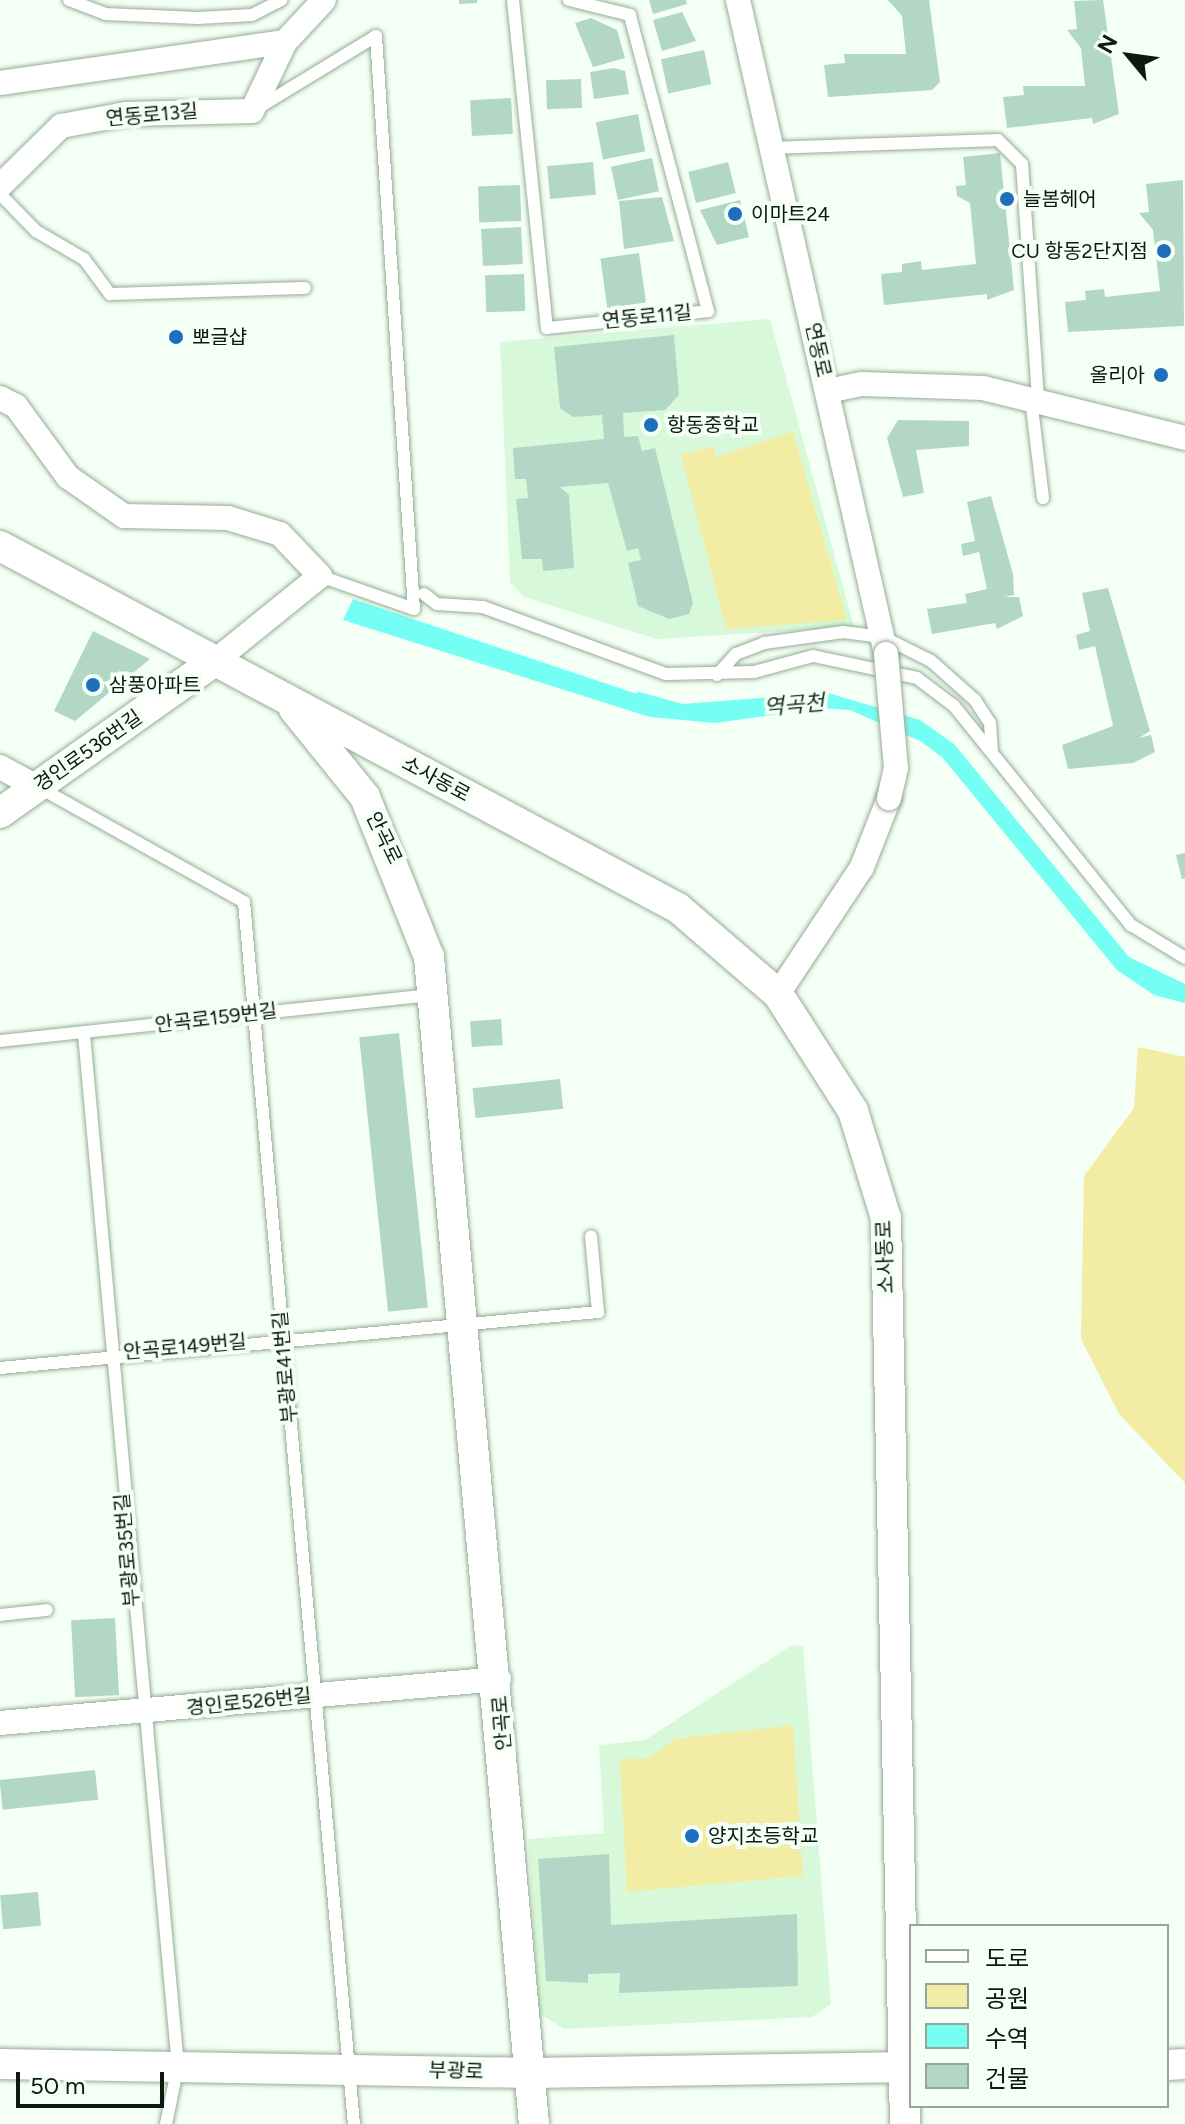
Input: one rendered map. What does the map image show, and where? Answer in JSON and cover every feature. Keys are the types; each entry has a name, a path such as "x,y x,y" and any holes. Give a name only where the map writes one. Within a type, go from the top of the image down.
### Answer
{"street":[{"path":"252,111 285,42 324,0"},
{"name":"연동로","path":"738,0 828,391 939,384 1034,397 1185,438"},
{"path":"0,83 285,42"},
{"name":"연동로13길","path":"0,186 61,126 126,114 252,111"},
{"path":"778,994 862,867 889,798 896,768 884,645 828,391"},
{"path":"0,398 16,406 68,477 124,516 228,518 280,534 320,576 215,661"},
{"name":"안곡로","path":"0,546 285,698 365,797 407,890 429,957 433,994 499,1679 534,2124"},
{"name":"경인로536번길","path":"0,813 215,661"},
{"name":"소사동로","path":"285,698 678,908 778,994 853,1111 886,1218 905,2124"},
{"path":"0,767 37,787"},
{"name":"경인로526번길","path":"0,1723 141,1713 499,1679"},
{"name":"부광로","path":"0,2064 530,2073 905,2067"}],"lane":[{"path":"69,0 105,14 198,18 252,15 281,0"},
{"name":"연동로11길","path":"513,0 547,328 708,311 630,15 569,0"},
{"path":"252,111 376,36 414,609 320,576"},
{"path":"770,148 998,140 1022,164 1034,397 1043,498"},
{"path":"0,194 36,231 84,259 110,294 305,288"},
{"path":"424,594 437,604 483,607 653,671 717,675 813,656 917,678 943,695 992,750 1131,925 1185,958"},
{"path":"717,675 736,654 764,643 843,632 931,661 975,700 990,723 992,750"},
{"name":"부광로41번길","path":"37,787 244,902 258,1013 282,1338 354,2124"},
{"name":"안곡로159번길","path":"0,1041 433,994"},
{"name":"부광로35번길","path":"84,1034 141,1713 178,2066 166,2124"},
{"path":"466,1323 598,1312 591,1236"},
{"name":"안곡로149번길","path":"0,1368 110,1354 466,1323"},
{"path":"0,1615 47,1610"}],"shaded area":[{"name":"항동중학교","path":"770,319 854,627 656,639 524,597 510,582 500,342"},
{"name":"양지초등학교","path":"792,1645 803,1646 831,2004 812,2017 564,2029 539,2013 528,1839 604,1833 599,1745 645,1740"}],"green space":[{"path":"793,432 847,620 726,629 681,454 713,447 716,457"},
{"path":"1138,1047 1185,1057 1185,1483 1119,1414 1081,1339 1084,1176 1134,1108"},
{"path":"793,1725 803,1876 627,1892 620,1759 650,1758 675,1739"}],"water":[{"path":"353,599 670,705 828,693 920,720 954,744 1129,957 1185,984 1185,1003 1154,995 1117,970 942,757 920,741 850,710 823,708 715,723 650,717 343,620"}],"building":[{"path":"459,0 477,0 477,3 459,4"},
{"path":"649,0 686,0 687,4 653,14"},
{"path":"888,0 929,0 940,82 932,90 828,97 824,65 845,63 844,54 906,54 902,16"},
{"path":"1103,0 1119,114 1093,124 1092,118 1007,128 1003,97 1024,95 1023,86 1085,86 1081,48 1067,30 1077,29 1074,1"},
{"path":"682,12 696,41 662,51 653,20"},
{"path":"591,18 617,30 625,58 593,67 575,23"},
{"path":"704,50 711,84 668,93 661,59"},
{"path":"614,68 625,71 629,94 594,99 590,72"},
{"path":"581,79 582,108 547,109 546,80"},
{"path":"511,98 513,134 472,136 470,100"},
{"path":"638,114 645,151 603,160 596,122"},
{"path":"1000,153 1014,290 987,300 987,294 884,305 881,274 902,272 902,264 921,261 922,270 976,264 970,203 957,196 956,186 966,185 963,157"},
{"path":"652,158 659,191 618,200 611,167"},
{"path":"593,162 596,195 550,199 547,166"},
{"path":"728,162 736,193 696,203 688,172"},
{"path":"1183,180 1184,326 1068,332 1065,302 1086,300 1085,291 1104,289 1105,297 1160,291 1153,230 1139,213 1149,212 1146,184"},
{"path":"520,185 521,221 479,222 478,186"},
{"path":"662,197 674,241 624,249 619,201"},
{"path":"740,200 749,237 717,245 700,210"},
{"path":"521,227 523,264 483,266 481,229"},
{"path":"639,253 646,303 607,308 600,258"},
{"path":"524,274 525,311 486,312 485,275"},
{"path":"674,335 679,395 665,410 623,413 624,437 638,436 642,451 655,448 693,603 689,614 669,619 638,606 628,563 641,560 638,548 627,551 608,483 560,487 569,495 574,568 543,571 542,559 522,559 516,499 528,498 526,479 515,479 513,448 604,439 602,415 573,417 560,408 554,347"},
{"path":"898,420 969,421 969,446 916,450 924,493 903,497 887,438"},
{"path":"991,496 1013,574 1014,595 1004,597 1019,597 1023,616 997,629 995,623 932,634 927,609 967,603 965,594 987,589 979,552 963,556 961,544 975,541 967,502"},
{"path":"1108,588 1150,731 1139,738 1151,735 1155,752 1133,763 1068,769 1062,745 1113,726 1095,646 1079,650 1076,635 1090,631 1082,593"},
{"name":"삼풍아파트","path":"93,631 150,659 75,721 54,711"},
{"path":"1185,853 1185,879 1182,879 1176,855"},
{"path":"501,1019 503,1045 472,1047 470,1021"},
{"path":"399,1033 428,1307 388,1312 359,1037"},
{"path":"560,1079 563,1109 476,1118 472,1088"},
{"path":"115,1618 119,1695 75,1697 71,1620"},
{"path":"95,1770 98,1800 3,1810 0,1780"},
{"path":"609,1854 611,1925 797,1914 798,1986 619,1993 620,1973 588,1974 588,1983 546,1981 538,1859"},
{"path":"38,1892 41,1926 3,1929 0,1895"}],"waterway":[{"name":"역곡천","path":"639,695 686,708"}],"place":[{"name":"늘봄헤어","path":"1007,199"},
{"name":"이마트24","path":"735,214"},
{"name":"CU 항동2단지점","path":"1164,251"},
{"name":"뽀글샵","path":"176,337"},
{"name":"올리아","path":"1161,375"},
{"name":"항동중학교","path":"651,425"},
{"name":"삼풍아파트","path":"93,685"},
{"name":"양지초등학교","path":"692,1836"}]}
